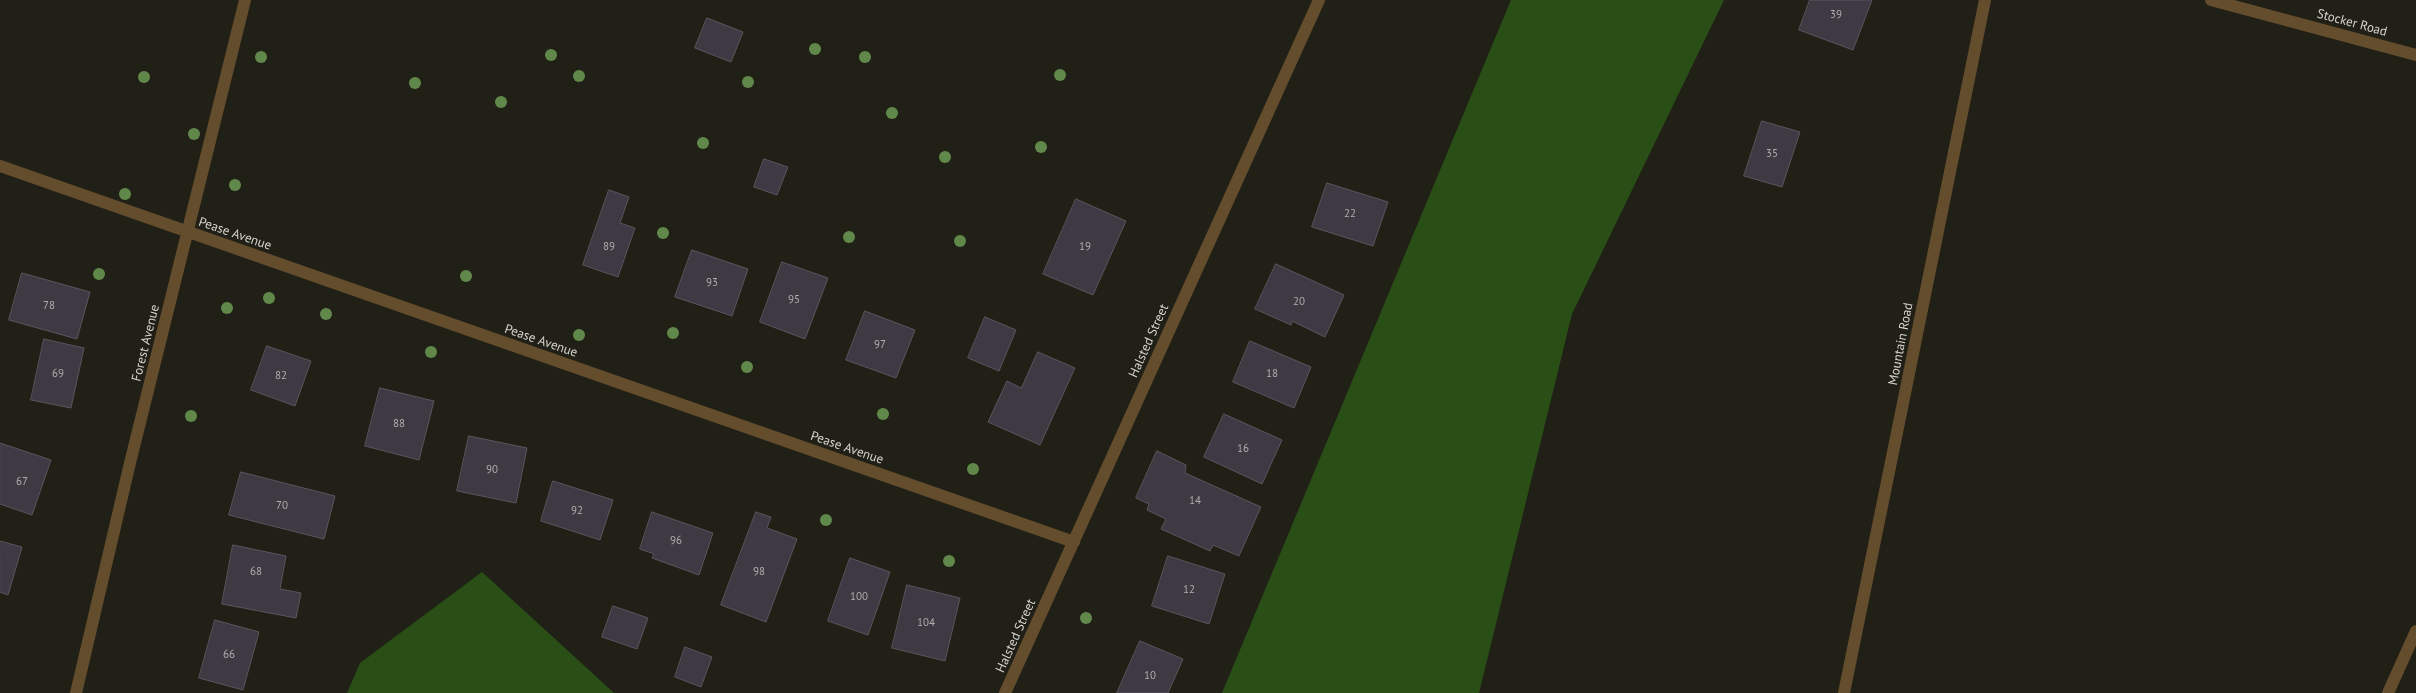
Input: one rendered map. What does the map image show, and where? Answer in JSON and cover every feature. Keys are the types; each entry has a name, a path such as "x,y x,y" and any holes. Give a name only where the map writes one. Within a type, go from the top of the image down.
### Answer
{"street":[{"name":"Forest Avenue","path":"76,693 130,463 245,0"},
{"name":"Halsted Street","path":"1005,693 1319,0"},
{"name":"Mountain Road","path":"1844,693 1985,0"},
{"name":"Stocker Road","path":"2211,0 2416,55"},
{"name":"Pease Avenue","path":"0,166 1074,542"},
{"path":"2388,693 2416,631"}],"green space":[{"path":"1511,0 1724,0 1572,314 1479,693 1222,693"},
{"path":"482,572 614,693 347,693 360,663"}],"building":[{"path":"1810,0 1872,0 1853,50 1799,30"},
{"path":"707,18 743,32 731,62 695,48"},
{"path":"1762,121 1800,132 1782,187 1744,176"},
{"path":"764,159 788,167 777,195 754,187"},
{"path":"1327,183 1388,202 1373,246 1312,227"},
{"path":"609,190 629,197 620,223 635,228 618,277 583,265"},
{"path":"1076,199 1126,221 1093,295 1043,274"},
{"path":"692,250 748,269 732,316 675,297"},
{"path":"782,262 828,278 805,339 760,322"},
{"path":"1276,264 1344,295 1325,337 1292,321 1291,325 1255,309"},
{"path":"22,273 90,292 77,339 9,320"},
{"path":"865,311 915,330 896,378 846,360"},
{"path":"985,317 1016,330 999,371 968,358"},
{"path":"44,339 84,348 71,408 31,400"},
{"path":"1250,341 1311,367 1294,408 1233,382"},
{"path":"267,346 311,361 295,406 251,390"},
{"path":"1038,352 1075,368 1040,445 988,422 1007,381 1021,388"},
{"path":"380,388 434,401 419,460 365,446"},
{"path":"1224,414 1282,440 1262,484 1204,457"},
{"path":"469,436 527,448 516,503 457,491"},
{"path":"0,443 51,460 32,515 0,504"},
{"path":"1157,451 1186,465 1185,473 1261,507 1239,556 1213,545 1210,551 1161,529 1166,519 1147,510 1149,504 1136,498"},
{"path":"241,472 335,496 324,539 229,515"},
{"path":"553,481 613,500 600,540 541,521"},
{"path":"652,512 713,533 699,575 652,558 654,554 640,549"},
{"path":"756,512 771,517 767,528 797,539 766,622 721,605"},
{"path":"0,541 22,547 8,595 0,592"},
{"path":"233,545 286,556 280,589 301,593 296,618 222,604"},
{"path":"1168,556 1225,574 1209,624 1152,606"},
{"path":"850,558 890,572 868,635 828,621"},
{"path":"907,585 960,598 945,661 892,648"},
{"path":"613,606 648,618 637,649 602,637"},
{"path":"215,620 259,632 243,690 199,678"},
{"path":"1140,641 1183,659 1168,693 1117,693"},
{"path":"685,647 712,657 701,687 675,677"}]}
